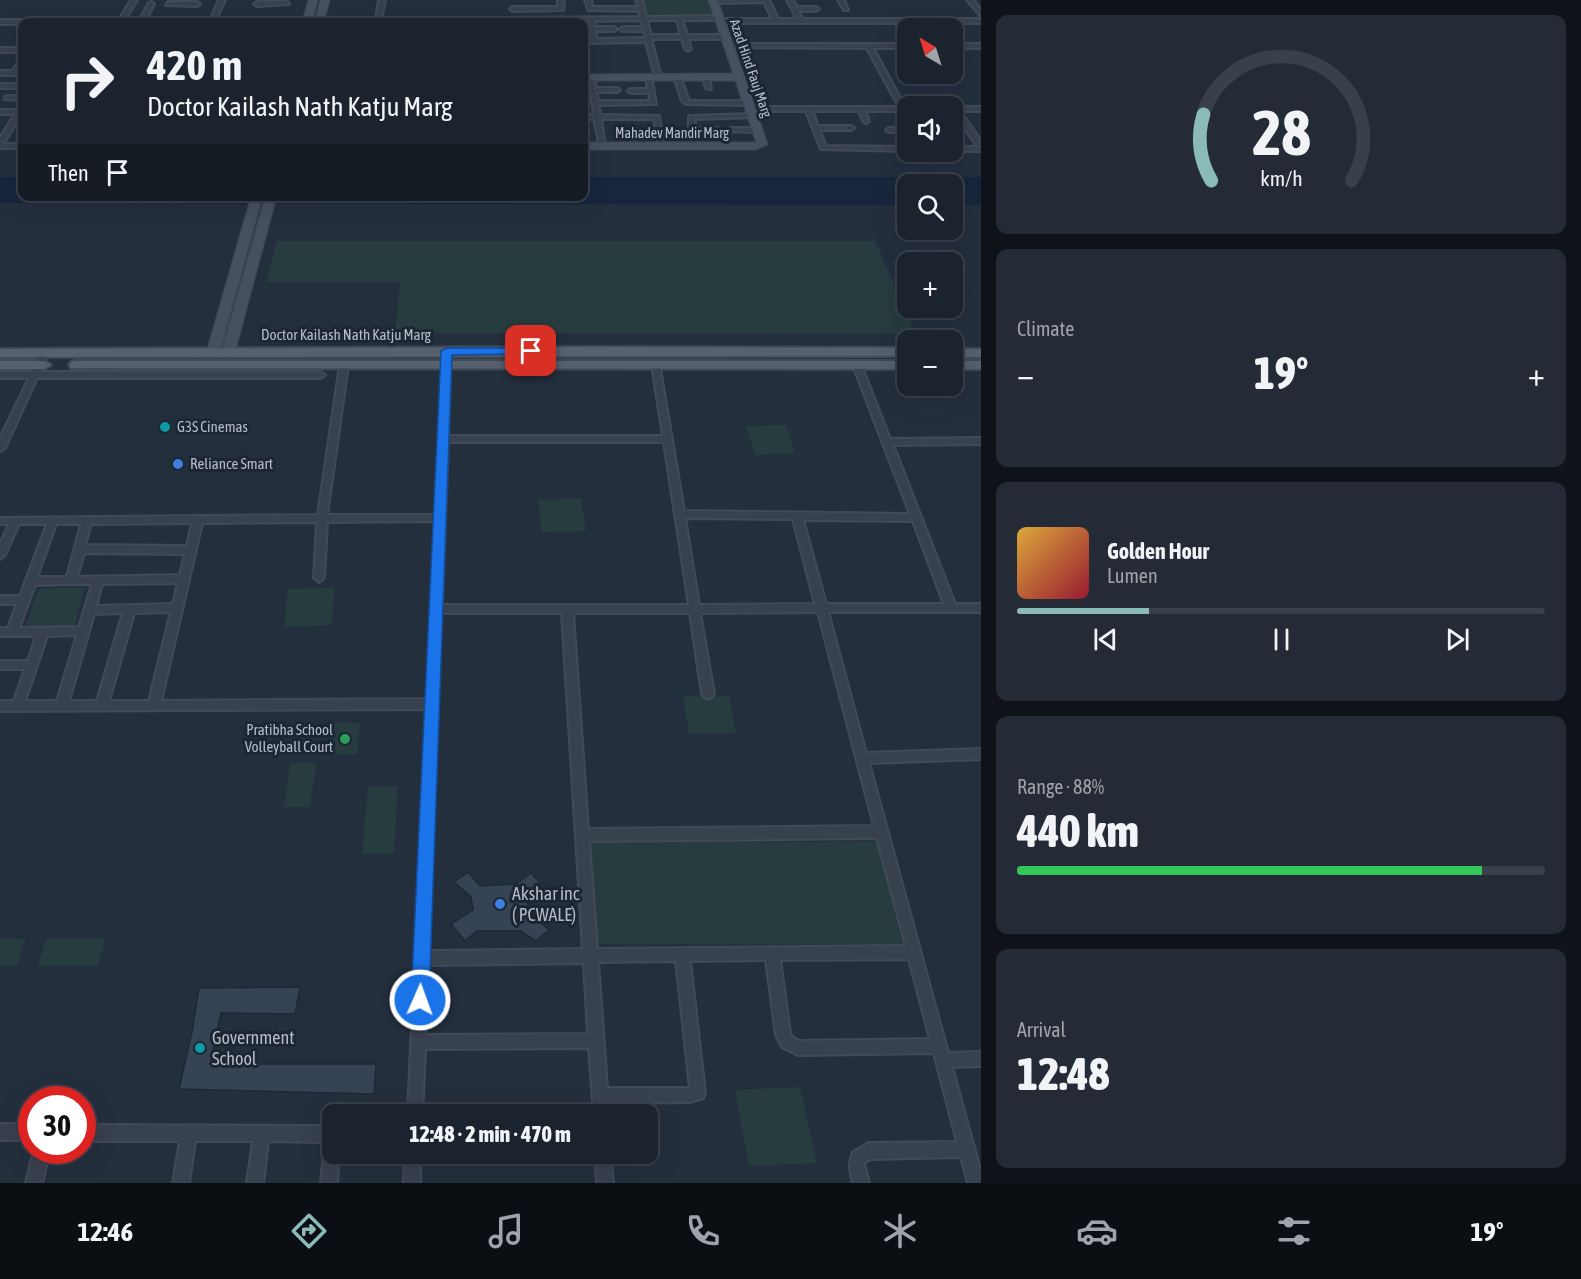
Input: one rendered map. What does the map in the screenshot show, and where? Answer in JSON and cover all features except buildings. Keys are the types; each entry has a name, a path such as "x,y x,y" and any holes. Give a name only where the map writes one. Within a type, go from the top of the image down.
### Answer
{"main road":[{"name":"Doctor Kailash Nath Katju Marg","path":"0,353 39,365 213,353 656,364 897,353"},
{"path":"963,353 981,353"},
{"name":"Doctor Kailash Nath Katju Marg","path":"0,365 344,365 447,358 804,358 857,365 897,365"},
{"path":"963,365 981,365"}],"street":[{"path":"123,18 134,0"},
{"path":"214,18 222,0"},
{"path":"308,18 313,0"},
{"path":"320,18 325,0"},
{"path":"380,18 382,0"},
{"path":"512,0 513,18"},
{"path":"513,9 560,9 562,8 561,0"},
{"path":"588,0 590,9 613,6 642,9"},
{"path":"639,0 649,39 654,77 652,91 662,146"},
{"path":"713,0 766,0 776,21"},
{"name":"Azad Hind Fauj Marg","path":"713,0 763,143 761,145"},
{"path":"741,0 744,8"},
{"path":"790,0 801,21"},
{"path":"841,0 846,9"},
{"path":"970,0 981,14"},
{"path":"160,16 169,2 197,4"},
{"path":"252,18 258,2 287,3"},
{"path":"144,18 151,4"},
{"path":"795,9 816,9"},
{"path":"679,19 688,49"},
{"path":"588,20 981,21"},
{"path":"591,20 594,41"},
{"path":"0,22 18,22"},
{"path":"593,29 614,29"},
{"path":"623,29 646,29"},
{"path":"588,41 725,37"},
{"path":"729,46 897,46"},
{"path":"869,46 898,96"},
{"path":"963,46 981,46"},
{"path":"1,52 18,50"},
{"path":"14,73 18,67"},
{"path":"0,73 18,73"},
{"path":"677,77 686,102 714,103 751,110"},
{"path":"706,77 714,103"},
{"path":"588,78 740,77"},
{"path":"588,81 594,97 602,146"},
{"path":"0,86 18,86"},
{"path":"594,97 617,90"},
{"path":"631,91 652,91"},
{"path":"588,97 654,103"},
{"path":"6,98 18,98"},
{"path":"808,109 823,148 897,149"},
{"path":"861,109 866,121"},
{"path":"695,146 690,119 692,117 751,110 897,109"},
{"path":"963,109 981,110"},
{"path":"0,112 18,110"},
{"path":"18,115 0,144 18,146"},
{"path":"588,117 657,117"},
{"path":"628,117 635,146"},
{"path":"963,120 981,147 963,148"},
{"path":"816,128 851,128"},
{"path":"970,129 981,129"},
{"path":"692,130 718,130"},
{"path":"729,130 758,130"},
{"path":"889,130 897,130"},
{"name":"Mahadev Mandir Marg","path":"588,146 761,145"},
{"path":"213,353 256,201"},
{"path":"228,353 270,201"},
{"path":"415,1104 447,358"},
{"path":"656,364 708,694"},
{"path":"1,442 39,365"},
{"path":"0,375 39,365 321,375"},
{"path":"319,578 322,519 344,365"},
{"path":"857,365 951,608"},
{"path":"443,439 668,439"},
{"path":"886,442 981,441"},
{"path":"679,514 916,518"},
{"path":"797,516 976,1183"},
{"path":"0,521 440,518"},
{"path":"0,555 16,520"},
{"path":"53,520 24,600 6,632 84,631"},
{"path":"70,581 87,520"},
{"path":"154,705 198,520"},
{"path":"79,549 190,550"},
{"path":"31,581 184,579"},
{"path":"62,705 98,580"},
{"path":"0,600 24,600"},
{"path":"90,610 177,608"},
{"path":"436,609 981,608"},
{"path":"102,705 130,609"},
{"path":"567,609 600,1104"},
{"path":"18,705 43,632"},
{"path":"0,665 32,665"},
{"path":"0,705 432,704"},
{"path":"862,758 981,754"},
{"path":"582,835 881,832"},
{"path":"422,958 914,952"},
{"path":"772,953 783,1035 792,1046 941,1053 981,1059"},
{"path":"599,1096 698,1093 682,954"},
{"path":"418,1041 596,1041"},
{"path":"0,1132 18,1132"},
{"path":"96,1133 322,1134"},
{"path":"181,1183 189,1133"},
{"path":"255,1183 262,1133"},
{"path":"861,1183 856,1163 862,1153 869,1150 966,1149"},
{"path":"34,1183 39,1164"},
{"path":"329,1183 331,1164"},
{"path":"412,1183 413,1164"},
{"path":"604,1164 605,1183"}],"green space":[{"path":"643,0 708,0 714,17 647,17"},
{"path":"277,241 875,241 897,291 897,318 909,318 914,330 897,330 897,334 395,333 400,282 266,282"},
{"path":"786,425 795,453 755,455 746,426"},
{"path":"581,498 586,531 542,532 538,500"},
{"path":"85,587 75,625 26,626 38,589"},
{"path":"334,588 332,625 284,627 288,589"},
{"path":"683,696 729,696 736,733 689,734"},
{"name":"Pratibha School Volleyball Court","path":"332,723 360,723 357,754 329,755"},
{"path":"290,763 316,763 310,807 284,807"},
{"path":"398,786 394,853 362,854 368,787"},
{"path":"591,841 877,842 903,945 597,944"},
{"path":"0,939 25,939 17,966 0,966"},
{"path":"46,939 105,939 98,966 38,965"},
{"path":"800,1087 817,1163 749,1166 735,1090"}],"water":[{"path":"0,177 18,177 18,201 588,201 588,177 897,177 897,205 0,203"},
{"path":"963,177 981,177 981,205 963,205"}],"place":[{"name":"G3S Cinemas","path":"165,427"},
{"name":"Reliance Smart","path":"178,464"},
{"name":"Pratibha School Volleyball Court","path":"345,739"},
{"name":"Akshar inc ( PCWALE)","path":"500,904"},
{"name":"Government School","path":"200,1048"}],"route":[{"path":"420,1000 447,351 531,351"}]}
